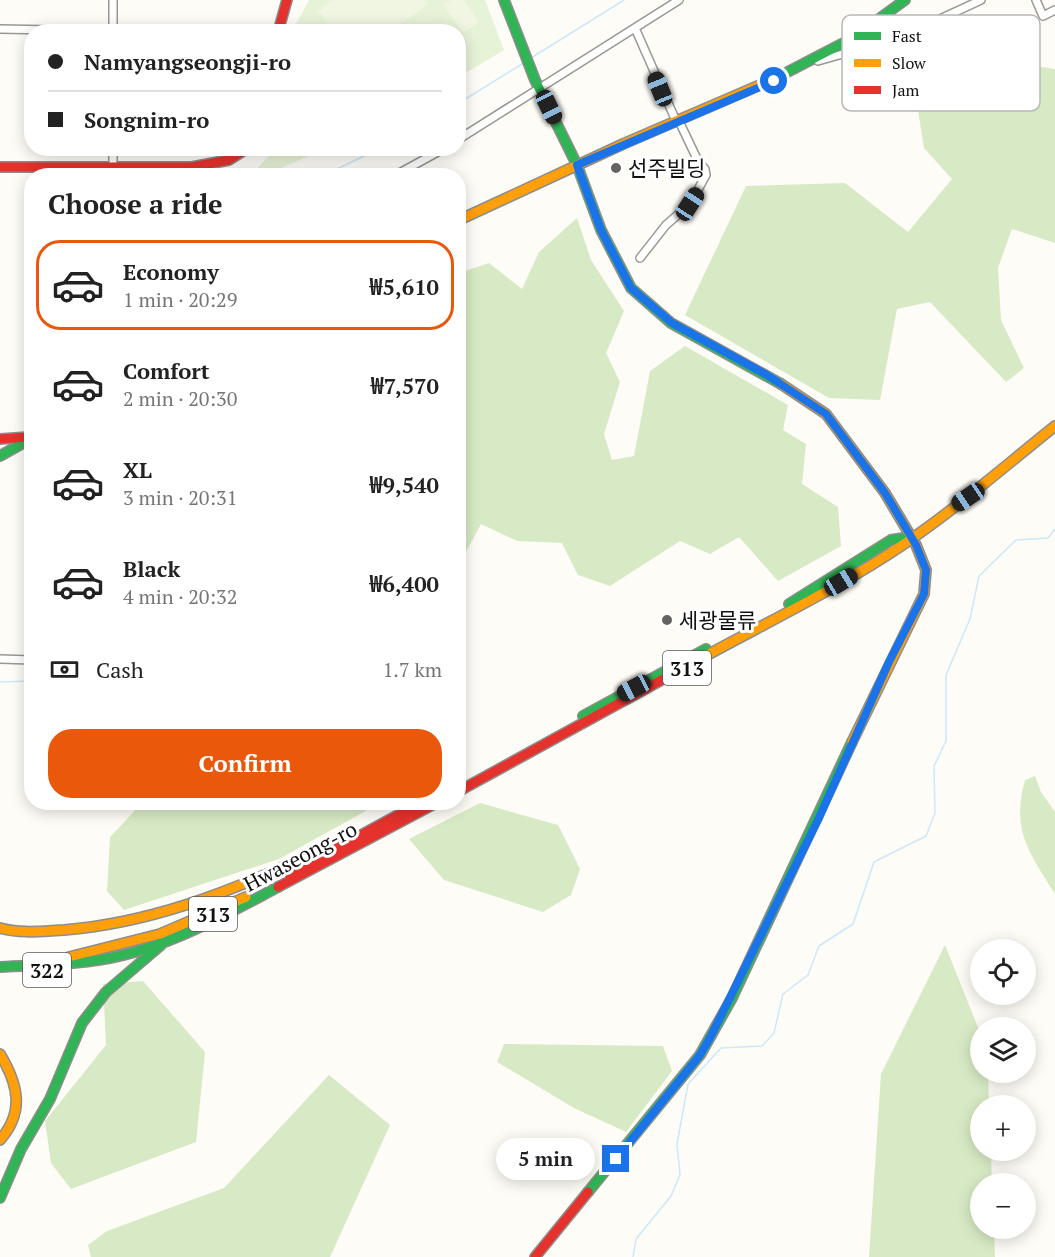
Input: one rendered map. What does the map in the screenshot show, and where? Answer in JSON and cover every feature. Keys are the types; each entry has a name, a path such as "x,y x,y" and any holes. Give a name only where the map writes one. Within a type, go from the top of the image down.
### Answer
{"main road":[{"path":"280,24 286,0"},
{"path":"504,0 537,84 577,165 601,230 631,288 672,323 767,375 826,414 864,462 910,536 926,570 924,594 889,662 818,820 732,998 700,1055 536,1257"},
{"path":"889,15 905,0"},
{"path":"466,217 677,120 810,63 842,45"},
{"path":"176,168 220,164 238,156"},
{"path":"0,167 24,168"},
{"path":"910,536 968,497 1055,426"},
{"path":"0,439 24,438"},
{"path":"0,456 24,442"},
{"name":"313","path":"466,779 792,603 891,540 910,536"},
{"name":"313","path":"466,787 807,602 903,544 910,536"},
{"name":"322","path":"0,928 14,933 99,928 148,920 222,895 325,849 365,827 407,810"},
{"name":"Hwaseong-ro","path":"0,960 70,957 135,945 203,920 407,810"},
{"name":"Hwaseong-ro","path":"0,967 93,961 166,941 231,914 423,810"},
{"path":"0,1198 21,1149 50,1099 82,1023 106,992 166,941"},
{"name":"322","path":"0,973 71,968 93,961"},
{"path":"0,1054 10,1070 18,1092 18,1100 15,1120 0,1140"}],"street":[{"path":"113,0 113,24"},
{"path":"466,135 537,84 679,0"},
{"path":"949,15 981,0"},
{"path":"1036,0 1043,16 1055,10"},
{"path":"635,28 677,120 698,161 705,169 706,175 690,204 666,225 640,258"},
{"path":"0,29 24,29"},
{"path":"810,63 842,54"},
{"path":"409,168 430,156"},
{"path":"0,660 24,660"}],"green space":[{"path":"309,0 485,0 504,50 466,73 466,24 296,24"},
{"path":"333,0 425,0 428,4 401,24 328,24 318,11"},
{"path":"451,0 464,0 479,22 466,31 466,24 457,24 443,5"},
{"path":"1040,67 1055,69 1055,243 1012,229 998,268 1001,320 1024,368 1006,382 930,302 897,309 880,400 829,398 685,315 746,186 845,183 908,232 952,179 924,148 918,111 1040,111"},
{"path":"269,156 309,156 281,168 258,168"},
{"path":"577,218 591,260 624,311 606,353 620,382 604,434 612,460 634,456 650,371 685,346 788,405 783,430 806,444 802,484 838,507 841,546 778,581 739,537 710,554 680,541 610,586 578,575 562,543 517,541 481,524 466,552 466,271 489,263 522,289 539,252"},
{"path":"1035,776 1041,792 1055,812 1055,894 1030,853 1021,827 1021,798 1025,780"},
{"path":"480,803 558,825 580,869 571,895 543,912 444,880 409,839"},
{"path":"135,810 367,810 279,859 124,910 107,891 110,837"},
{"path":"945,945 974,1017 970,1017 970,1083 988,1083 989,1095 970,1095 970,1161 991,1161 992,1173 970,1173 970,1239 994,1239 995,1257 869,1257 881,1074"},
{"path":"143,981 205,1052 196,1142 71,1189 51,1163 45,1121 106,1045 103,984"},
{"path":"504,1044 663,1046 672,1071 626,1132 574,1108 497,1062"},
{"path":"329,1075 390,1125 330,1257 91,1257 88,1245 107,1231 224,1188"}],"waterway":[{"path":"531,58 624,0"},
{"path":"466,99 525,62"},
{"path":"339,168 364,156"},
{"path":"633,1257 636,1239 671,1196 680,1175 677,1144 688,1084 721,1048 762,1046 774,1033 783,994 808,975 819,946 853,924 874,862 926,836 935,813 934,766 946,741 946,675 970,619 979,576 1016,540 1048,538 1055,529"},
{"path":"0,682 24,681"}],"traffic: fast":[{"path":"504,0 535,80 577,165 601,230 631,288 671,323 781,384"},
{"path":"884,15 905,0"},
{"path":"776,78 842,44"},
{"path":"0,456 24,442"},
{"path":"789,604 891,540 910,537"},
{"path":"583,716 706,649"},
{"path":"588,1192 700,1055 732,998 852,742"},
{"path":"0,967 57,964 116,957 188,933 278,887"},
{"path":"0,1198 21,1149 50,1099 82,1023 106,992 161,945"}],"traffic: slow":[{"path":"466,217 623,144 776,78"},
{"path":"781,384 826,414 885,493 916,545 926,570 924,594 852,742"},
{"path":"689,665 878,561 924,530 1055,426"},
{"path":"0,928 24,932 48,931 127,921 216,894 304,858"},
{"path":"69,957 160,934 246,897"},
{"path":"0,1054 11,1076 16,1098 13,1119 0,1140"}],"traffic: jam":[{"path":"280,24 287,0"},
{"path":"0,167 192,167 229,160 235,156"},
{"path":"0,439 24,437"},
{"path":"466,787 689,665"},
{"path":"289,874 407,810"},
{"path":"278,887 423,810"},
{"path":"535,1257 588,1192"}],"place":[{"name":"선주빌딩","path":"616,168"},
{"name":"세광물류","path":"667,620"}],"route":[{"path":"616,1159 700,1055 732,998 818,820 889,662 924,594 926,570 916,545 864,462 841,431 826,414 796,393 672,323 644,303 631,288 616,261 601,230 577,165 774,81"}]}
